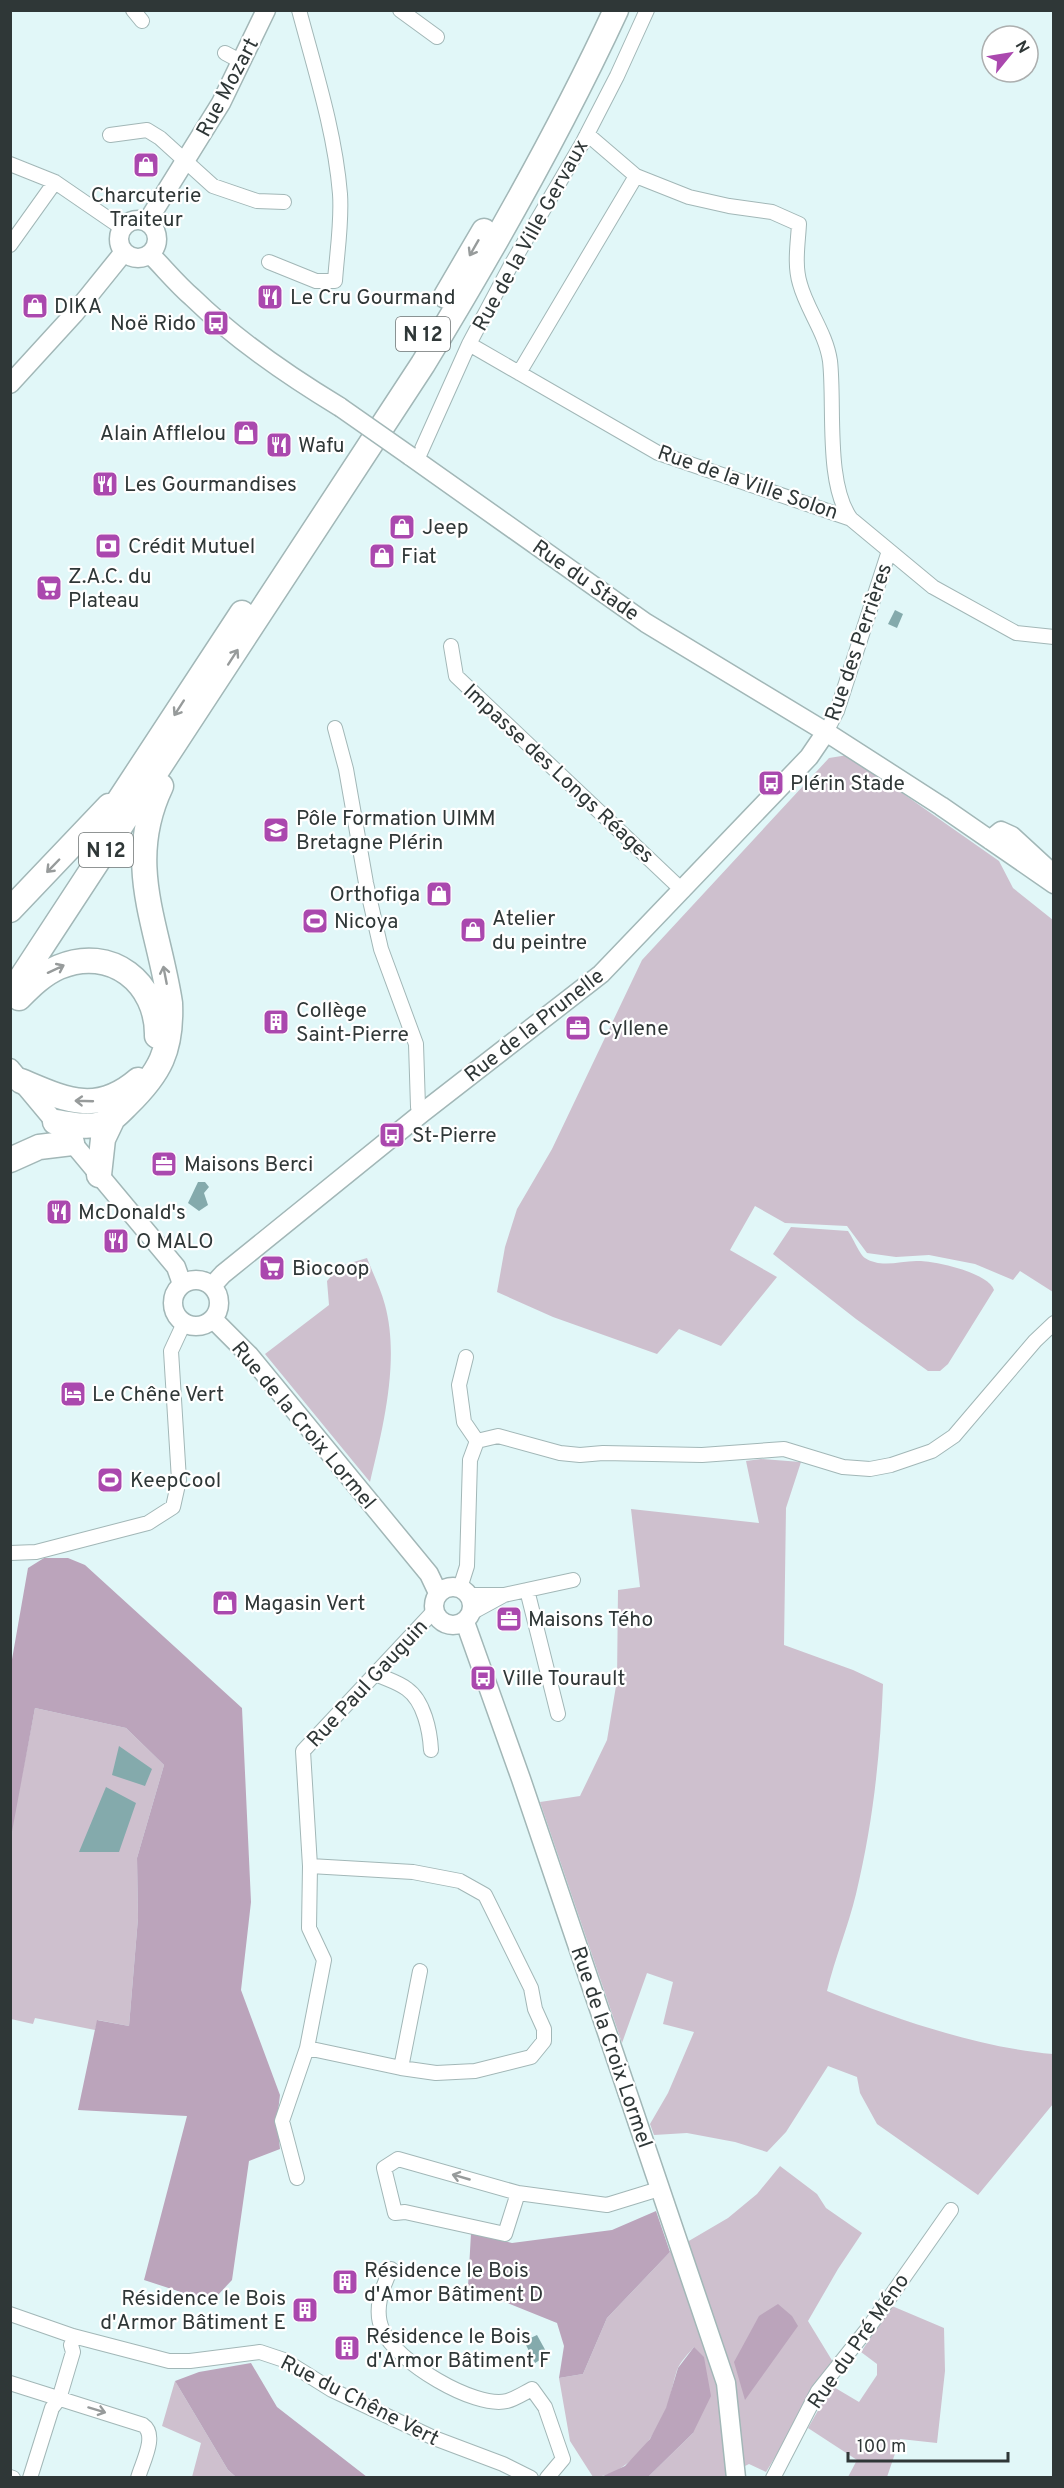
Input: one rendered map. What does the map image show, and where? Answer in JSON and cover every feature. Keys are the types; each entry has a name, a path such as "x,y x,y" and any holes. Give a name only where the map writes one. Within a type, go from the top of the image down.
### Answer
{"highway":[{"name":"N 12","path":"10,967 336,472 431,321 521,165 599,10"},
{"name":"N 12","path":"10,994 363,459 478,274 567,114 616,10"},
{"path":"55,1122 88,1126 104,1123 113,1118 146,1086 157,1072 165,1056 169,1040 170,1003 145,883 143,844 152,804 201,706"},
{"path":"10,910 80,838 102,811 122,794"},
{"path":"10,1006 32,984 60,967 86,961 100,962 116,966 140,984 151,999 157,1019 156,1051 140,1078 119,1094 94,1101 75,1101 57,1096 16,1074"},
{"path":"99,1176 103,1139 113,1118"},
{"path":"10,1160 39,1147 72,1143"}],"street":[{"name":"Rue Mozart","path":"147,222 186,162 242,62 266,10"},
{"path":"269,262 316,281 335,280 340,195 319,85 299,10"},
{"path":"400,10 436,37"},
{"name":"Rue de la Ville Gervaux","path":"414,458 469,344 511,265 587,134 647,10"},
{"path":"225,53 242,62"},
{"name":"Rue Mozart","path":"110,135 147,130 160,138 213,186 257,201 285,202"},
{"path":"587,134 636,176 689,197 772,212 799,224 797,259 800,284 815,315 830,360 835,458 841,506 851,519"},
{"path":"10,164 55,182 122,228"},
{"path":"519,372 636,176"},
{"path":"10,245 55,182"},
{"path":"131,221 147,222 153,225 158,237 155,249 150,254 134,258 124,252 119,240 122,228 131,221"},
{"path":"10,384 74,314 124,252"},
{"name":"Rue du Stade","path":"150,254 191,297 244,342 289,375 414,458 646,623 826,732 941,806 995,835 1051,882"},
{"name":"Rue de la Ville Solon","path":"469,344 658,453 851,519 933,587 1016,633 1053,637"},
{"name":"Rue des Perrières","path":"826,732 837,711 889,551"},
{"name":"Impasse des Longs Réages","path":"451,646 456,676 683,891"},
{"path":"335,728 346,770 366,883 381,949 416,1044 418,1107 422,1113"},
{"name":"Rue de la Prunelle","path":"213,1286 223,1274 422,1113 601,974 809,757 826,732"},
{"path":"16,1074 176,1267 182,1284"},
{"path":"10,1553 36,1552 148,1523 173,1507 179,1479 171,1351 182,1328 173,1304 174,1297 182,1284 198,1280 213,1286 220,1306 213,1319 200,1326 182,1328"},
{"name":"Rue de la Croix Lormel","path":"213,1319 249,1355 429,1574 436,1602"},
{"path":"477,1441 498,1436 560,1454 580,1455 603,1453 702,1455 784,1449 843,1467 870,1469 891,1465 932,1451 954,1436 1053,1323"},
{"path":"466,1357 459,1385 464,1422 477,1441"},
{"path":"466,1604 448,1587 436,1602 441,1622 453,1626 466,1604 470,1460 477,1441"},
{"path":"466,1604 573,1580"},
{"path":"527,1590 558,1714"},
{"name":"Rue Paul Gauguin","path":"297,2178 282,2121 307,2048 324,1960 309,1928 310,1866 303,1752 376,1674 436,1602"},
{"name":"Rue de la Croix Lormel","path":"466,1604 525,1790 726,2383 736,2478"},
{"path":"376,1674 408,1689 419,1705 430,1732 431,1750"},
{"path":"307,2048 402,2068 459,2074 531,2057 544,2042 544,2029 535,2009 531,1988 514,1958 485,1895 460,1881 409,1871 310,1866"},
{"path":"402,2068 420,1971"},
{"path":"518,2193 505,2234 405,2212 395,2213 384,2168 398,2159 518,2193 608,2205 659,2189"},
{"name":"Rue du Pré Méno","path":"773,2478 818,2391 869,2327 951,2210"},
{"path":"391,2269 382,2287 378,2309 382,2331 399,2353 447,2387 481,2400 506,2401 532,2389 544,2407 563,2459 547,2478"},
{"name":"Rue du Chêne Vert","path":"10,2314 72,2341 170,2361 190,2361 260,2352 284,2360 332,2390 434,2438 503,2464 531,2478"},
{"path":"30,2478 54,2401 66,2348 72,2341"},
{"path":"10,2383 54,2401 143,2425 149,2429 151,2436 138,2478"}],"shaded area":[{"path":"848,755 999,861 1013,888 1053,920 1053,1292 1020,1271 1013,1280 975,1264 929,1255 896,1257 867,1253 847,1226 785,1223 755,1206 730,1250 777,1277 721,1346 679,1329 657,1354 553,1317 497,1292 505,1247 517,1209 552,1149 642,960 829,758"},
{"path":"791,1227 848,1231 863,1256 872,1261 885,1264 919,1261 937,1263 973,1273 983,1278 994,1290 948,1364 940,1371 928,1371 856,1319 773,1254"},
{"path":"367,1258 385,1305 391,1348 388,1394 370,1482 265,1354 329,1305 327,1281 340,1266"},
{"path":"761,1459 801,1462 786,1508 784,1645 853,1670 883,1684 878,1764 867,1841 853,1906 827,1991 938,2031 996,2046 1053,2054 1053,2104 978,2195 877,2124 860,2093 857,2077 828,2066 786,2132 767,2152 735,2142 687,2133 654,2135 650,2124 668,2093 694,2032 663,2024 673,1982 647,1973 622,2043 540,1802 580,1796 607,1740 617,1680 618,1590 640,1587 631,1509 759,1523 746,1461"},
{"path":"44,1558 68,1558 85,1565 242,1708 251,1902 241,1990 280,2095 277,2120 280,2149 249,2161 232,2280 217,2296 190,2295 144,2280 187,2116 78,2110 97,2020 129,2026 138,1918 137,1858 164,1765 126,1728 35,1708 11,1837 11,1665 28,1568"},
{"path":"35,1708 126,1728 164,1765 137,1858 138,1918 129,2026 98,2020 95,2030 35,2018 33,2024 11,2019 10,1837"},
{"path":"780,2166 817,2194 826,2208 862,2233 808,2321 833,2362 766,2472 749,2464 723,2477 648,2477 693,2433 694,2347 678,2367 667,2407 648,2442 639,2453 617,2470 593,2477 570,2441 559,2378 583,2374 607,2318 670,2252 728,2218 757,2194"},
{"path":"656,2211 670,2252 607,2318 583,2374 559,2378 564,2346 557,2323 468,2287 471,2233 512,2243 612,2230"},
{"path":"778,2304 792,2316 798,2326 745,2400 734,2362 759,2316"},
{"path":"892,2306 944,2328 945,2371 937,2443 900,2439 887,2477 848,2477 857,2460 808,2428 832,2386 859,2402 877,2375 877,2364 861,2352"},
{"path":"694,2347 704,2357 711,2396 693,2433 648,2477 601,2477 625,2466 650,2439 666,2408 678,2368"},
{"path":"251,2363 277,2407 367,2477 236,2477 228,2470 175,2381 199,2372"},
{"path":"175,2381 228,2470 236,2477 192,2477 201,2443 162,2426"}],"water":[{"path":"895,610 903,614 897,628 888,624"},
{"path":"198,1182 205,1182 209,1187 204,1193 208,1205 199,1211 188,1203"},
{"path":"119,1746 152,1769 145,1786 112,1775"},
{"path":"106,1787 136,1803 119,1852 79,1852"},
{"path":"537,2335 548,2355 535,2363 524,2341"}],"place":[{"name":"Charcuterie Traiteur","path":"146,165"},
{"name":"Le Cru Gourmand","path":"270,297"},
{"name":"DIKA","path":"35,306"},
{"name":"Noë Rido","path":"216,323"},
{"name":"Alain Afflelou","path":"246,433"},
{"name":"Wafu","path":"279,445"},
{"name":"Les Gourmandises","path":"105,484"},
{"name":"Jeep","path":"402,527"},
{"name":"Crédit Mutuel","path":"108,546"},
{"name":"Fiat","path":"382,556"},
{"name":"Z.A.C. du Plateau","path":"49,588"},
{"name":"Plérin Stade","path":"771,783"},
{"name":"Pôle Formation UIMM Bretagne Plérin","path":"276,830"},
{"name":"Orthofiga","path":"439,894"},
{"name":"Nicoya","path":"315,921"},
{"name":"Atelier du peintre","path":"473,930"},
{"name":"Collège Saint-Pierre","path":"276,1022"},
{"name":"Cyllene","path":"578,1028"},
{"name":"St-Pierre","path":"392,1135"},
{"name":"Maisons Berci","path":"164,1164"},
{"name":"McDonald's","path":"59,1212"},
{"name":"O MALO","path":"116,1241"},
{"name":"Biocoop","path":"272,1268"},
{"name":"Le Chêne Vert","path":"73,1394"},
{"name":"KeepCool","path":"110,1480"},
{"name":"Magasin Vert","path":"225,1603"},
{"name":"Maisons Tého","path":"509,1619"},
{"name":"Ville Tourault","path":"483,1678"},
{"name":"Résidence le Bois d'Amor Bâtiment D","path":"345,2282"},
{"name":"Résidence le Bois d'Armor Bâtiment E","path":"305,2310"},
{"name":"Résidence le Bois d'Armor Bâtiment F","path":"347,2348"}]}
